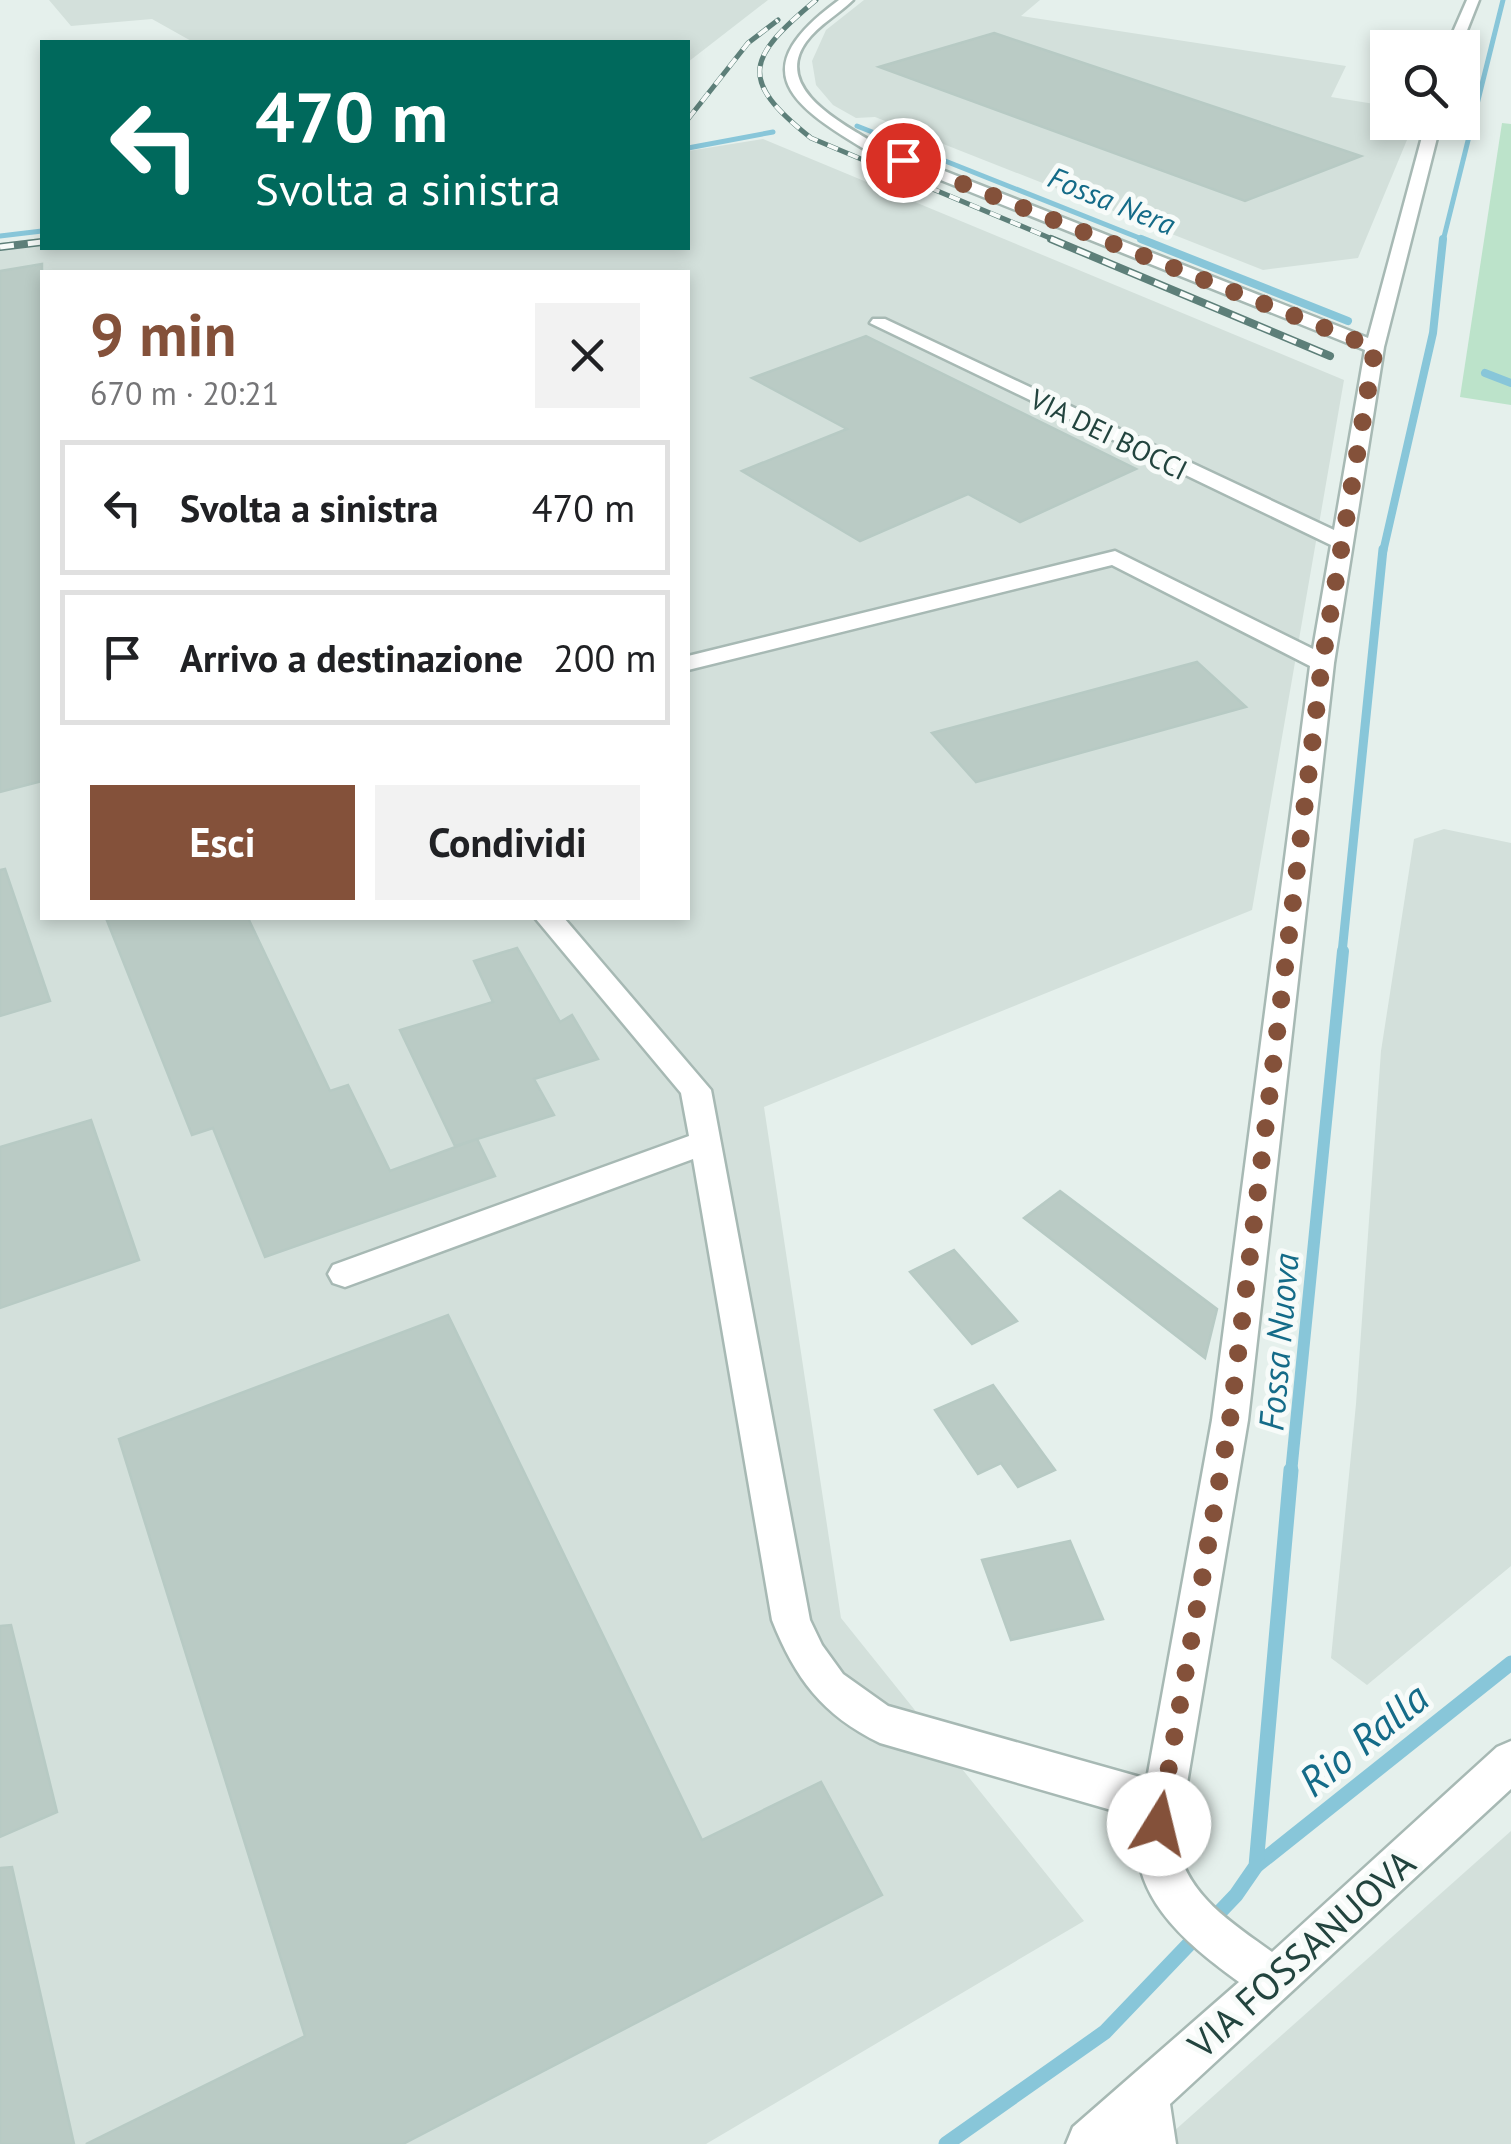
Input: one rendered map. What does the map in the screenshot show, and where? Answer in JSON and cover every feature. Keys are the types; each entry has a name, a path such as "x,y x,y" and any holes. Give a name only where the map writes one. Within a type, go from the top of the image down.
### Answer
{"street":[{"path":"847,0 801,37 789,58 788,75 798,95 820,118 871,148 1375,348"},
{"path":"1460,30 1473,0"},
{"path":"1274,1981 1189,1912 1168,1890 1156,1860 1162,1804 1230,1420 1322,663 1341,542 1375,348 1429,140"},
{"name":"VIA DEI BOCCI","path":"879,324 1341,542"},
{"path":"690,663 1115,558 1322,663"},
{"path":"551,920 696,1090 791,1620 816,1674 862,1716 894,1729 1162,1804"},
{"path":"345,1274 705,1142"},
{"name":"VIA FOSSANUOVA","path":"1090,2144 1274,1981 1511,1760"},
{"path":"1146,2094 1152,2144"}],"shaded area":[{"path":"49,0 768,0 690,60 690,40 189,40 152,19 71,26"},
{"path":"864,0 1040,0 1021,16 1346,66 1331,97 1370,103 1370,140 1407,140 1358,258 1263,270 875,117 856,118 833,105 816,85 812,61 826,30"},
{"path":"763,139 1344,380 1252,910 764,1107 841,1618 1084,1921 706,2144 0,2144 0,243 40,238 40,250 690,250 690,151"},
{"path":"1444,829 1511,843 1511,1566 1367,1685 1331,1658 1356,1404 1381,1051 1414,839"},
{"path":"1511,1831 1511,2144 1161,2144 1164,2140"}],"green space":[{"path":"1502,123 1511,124 1511,405 1460,397"}],"building":[{"path":"994,33 1361,156 1245,201 879,67"},
{"path":"42,264 40,782 0,792 0,271"},
{"path":"866,336 1136,469 1020,522 968,494 860,541 742,471 847,429 752,378"},
{"path":"1197,662 1246,707 976,782 932,733"},
{"path":"5,869 50,1001 0,1016 0,870"},
{"path":"107,920 249,920 330,1091 348,1085 390,1171 477,1139 495,1176 265,1257 213,1128 192,1135"},
{"path":"517,948 560,1022 572,1015 598,1059 534,1079 554,1115 455,1146 400,1030 493,1002 474,961"},
{"path":"91,1120 139,1260 0,1308 0,1147"},
{"path":"1060,1191 1217,1309 1205,1358 1024,1218"},
{"path":"954,1250 1017,1321 972,1344 910,1272"},
{"path":"448,1315 702,1840 821,1782 882,1895 403,2144 86,2144 305,2036 119,1439"},
{"path":"993,1385 1055,1470 1018,1487 1001,1463 978,1474 935,1410"},
{"path":"1070,1541 1103,1619 1011,1640 982,1560"},
{"path":"11,1625 57,1812 0,1837 0,1626"},
{"path":"12,1867 74,2144 0,2144 0,1868"}],"waterway":[{"name":"Fossa Nuova","path":"1443,241 1503,0"},
{"name":"Fossa Nera","path":"857,126 1147,241"},
{"name":"Fossa Nera","path":"690,148 773,132"},
{"name":"Fossa Nera","path":"0,236 40,231"},
{"name":"Fossa Nera","path":"1141,239 1348,321"},
{"name":"Fossa Nuova","path":"1383,552 1433,333 1443,239"},
{"name":"Fossa Nera","path":"1485,373 1511,383"},
{"name":"Fossa Nuova","path":"1342,953 1383,549"},
{"name":"Fossa Nuova","path":"1291,1473 1343,951"},
{"name":"Fossa Nuova","path":"1256,1866 1291,1470"},
{"name":"Rio Ralla","path":"1256,1866 1511,1663"},
{"name":"Fossa Nuova","path":"946,2144 1105,2032 1236,1895 1256,1866"}],"railway":[{"path":"816,0 776,37 760,68 771,100 787,117 811,138 1057,241"},
{"path":"690,116 748,43 778,20"},
{"path":"1051,239 1330,356"},
{"path":"0,247 40,242"}],"route":[{"path":"903,160 1375,348 1322,663 1230,1420 1159,1824"}]}
